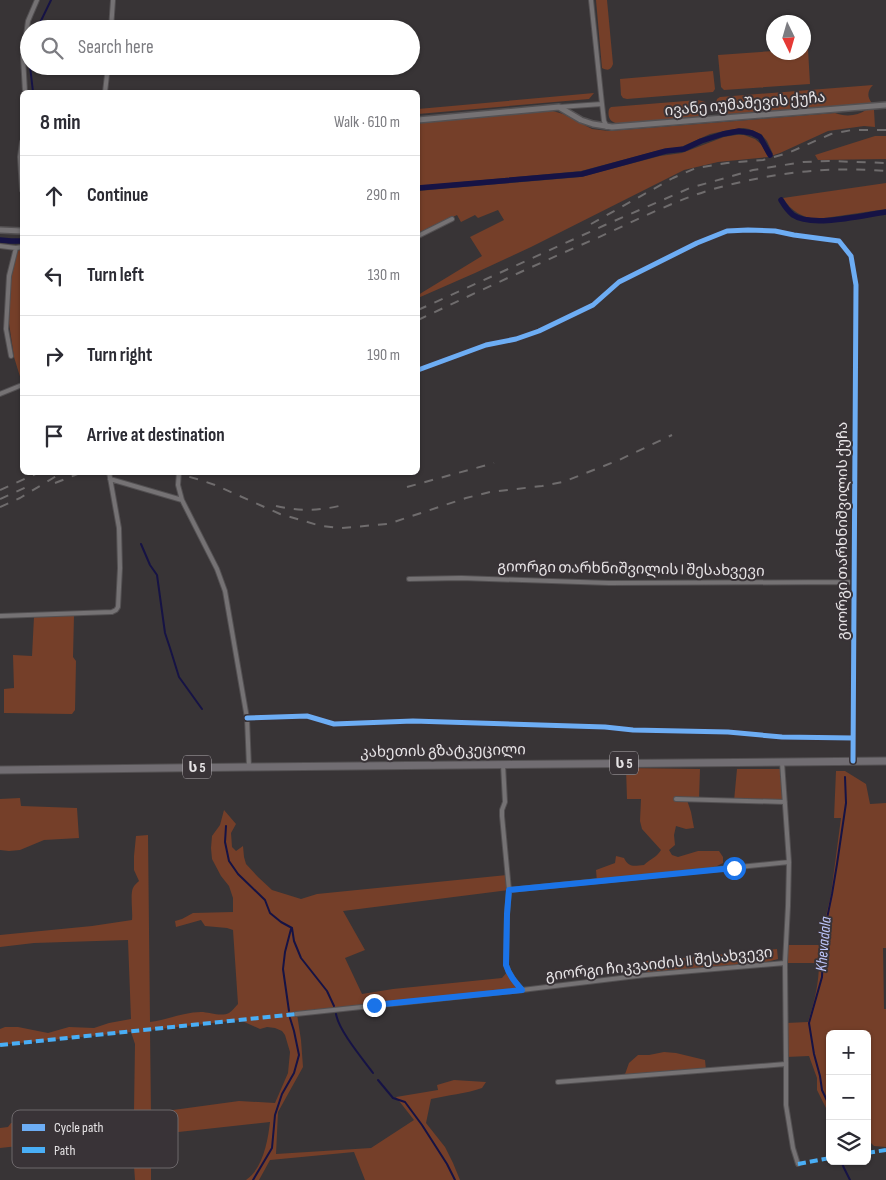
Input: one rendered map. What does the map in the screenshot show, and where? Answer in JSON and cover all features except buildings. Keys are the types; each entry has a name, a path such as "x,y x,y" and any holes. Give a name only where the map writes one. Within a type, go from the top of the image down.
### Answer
{"highway":[{"name":"კახეთის გზატკეცილი","path":"0,770 886,761"}],"street":[{"path":"28,20 37,0"},
{"path":"112,20 113,0"},
{"path":"591,0 604,121 607,127"},
{"path":"24,75 25,90"},
{"path":"105,90 107,75"},
{"path":"420,120 602,104"},
{"name":"ივანე იუმაშევის ქუჩა","path":"559,107 581,120 607,127 886,106"},
{"path":"420,235 452,219"},
{"path":"0,230 20,231"},
{"name":"გიორგი თარხნიშვილის ქუჩა","path":"420,369 486,345 516,339 539,331 593,305 619,282 697,243 726,231 775,231 839,241 851,256 856,285 853,761"},
{"path":"0,246 20,247"},
{"path":"11,356 6,329 9,276 16,248"},
{"path":"0,394 20,386"},
{"path":"0,616 112,612 116,610 118,607 120,568 119,528 109,475"},
{"path":"179,475 178,485 182,500 217,569 225,591 247,718 249,766"},
{"path":"110,479 182,500"},
{"name":"გიორგი თარხნიშვილის I შესახვევი","path":"409,579 461,578 609,583 854,582"},
{"path":"247,718 307,716 334,724 412,721 728,732 782,737 853,738"},
{"path":"782,762 789,862 785,963 786,1105 793,1148 798,1164"},
{"path":"503,764 506,802 502,810 502,816 509,890 506,965 508,971 522,990"},
{"path":"676,799 785,802"},
{"path":"509,890 789,862"},
{"name":"გიორგი ჩიკვაიძის II შესახვევი","path":"296,1014 645,975 785,963"},
{"path":"558,1082 786,1064"}],"shaded area":[{"path":"596,0 607,0 613,64 608,70 602,68"},
{"path":"766,52 766,60 809,60 810,84 724,90 721,87 718,55"},
{"path":"713,71 715,89 713,92 627,99 621,95 620,79"},
{"path":"873,85 868,94 872,103 724,115 719,114 716,103 720,97"},
{"path":"594,93 589,99 420,114 420,109"},
{"path":"698,100 705,102 706,112 704,116 621,124 615,123 609,118 609,109 611,107"},
{"path":"866,110 874,110 875,127 864,126 828,131 768,157 718,162 684,170 531,247 420,297 420,294 482,256 470,237 504,220 498,210 478,218 475,215 461,222 457,215 420,233 420,191 581,177 660,156 682,153 724,137 736,135 744,135 755,139 762,145 767,155 773,154 767,141 761,134 744,128 710,134 681,147 656,151 581,171 420,186 420,123 553,111 592,129 609,131 835,113 843,115 859,114"},
{"path":"875,136 886,136 886,159 818,160 815,155"},
{"path":"886,183 886,209 818,219 798,213 783,198"},
{"path":"20,249 20,376 14,357 9,323 11,279 17,253"},
{"path":"74,615 73,657 76,661 75,710 72,714 4,713 4,689 14,688 13,655 32,656 34,617"},
{"path":"626,768 700,769 699,800 687,800 694,828 686,829 676,826 674,835 675,845 669,850 672,855 678,857 698,851 719,851 723,857 723,863 709,870 597,882 596,870 615,863 616,856 624,858 632,866 637,866 644,865 661,850 642,829 640,821 641,799 627,799"},
{"path":"737,769 783,769 785,802 734,801"},
{"path":"836,771 845,771 866,784 870,804 886,803 886,948 883,948 884,1009 886,1009 886,1147 874,1146 871,1143 871,1030 826,1030 826,1108 817,1090 817,1078 809,1056 786,1057 786,1023 808,1022 816,993 819,963 785,963 786,945 821,945 831,894 841,818 834,818"},
{"path":"20,798 21,806 77,808 79,838 44,840 20,850 0,850 0,799"},
{"path":"224,810 236,824 231,833 232,847 236,851 243,846 246,864 272,890 301,899 317,894 507,875 509,890 343,911 365,950 345,958 362,994 502,978 508,971 522,990 297,1014 303,1067 278,1112 276,1154 371,1148 414,1120 396,1097 438,1090 437,1085 454,1080 486,1082 482,1088 476,1090 431,1099 426,1123 445,1147 460,1180 365,1180 354,1152 270,1160 259,1180 246,1180 261,1162 270,1122 178,1132 178,1110 173,1110 239,1101 275,1103 288,1073 290,1052 285,1035 282,1031 275,1028 267,1027 260,1029 240,1020 150,1030 151,1110 134,1110 135,1044 131,1032 0,1045 0,1029 5,1027 18,1027 48,1033 69,1027 94,1028 131,1019 128,940 34,943 0,947 0,935 132,920 132,891 139,881 134,870 136,836 148,835 150,1022 195,1012 222,1015 229,1013 238,1004 233,930 205,926 201,920 176,927 175,921 193,913 233,912 233,898 229,886 212,859 212,836 220,825"},
{"path":"777,949 778,959 751,966 645,975 646,961 697,957 702,961 711,960 716,955"},
{"path":"664,1052 705,1060 706,1070 624,1077 629,1063 638,1055"},
{"path":"11,1123 12,1147 0,1148 0,1128 8,1127"},
{"path":"134,1168 151,1168 151,1180 135,1180"}],"waterway":[{"path":"41,20 51,0"},
{"path":"31,75 33,90"},
{"path":"420,188 582,174 666,151 684,149 701,141 739,131 752,133 760,137 770,155"},
{"path":"781,200 793,215 802,219 838,220 886,212"},
{"path":"0,240 20,241"},
{"path":"141,544 150,565 157,575 165,633 179,677 202,709"},
{"name":"Khevadala","path":"826,1098 822,1090 809,1023 822,977 824,933 846,803 845,777"},
{"path":"226,826 225,842 229,861 238,874 265,900 270,913 292,928 294,941 301,958 327,991 334,1006"},
{"path":"289,1011 283,969 291,929"},
{"path":"336,1014 346,1036 373,1073"},
{"path":"253,1180 272,1148 275,1115 282,1094 294,1073 299,1055 290,1018"},
{"path":"378,1080 393,1098 405,1102 422,1125 455,1180"},
{"name":"Khevadala","path":"843,1165 850,1180"}],"railway":[{"path":"591,224 673,178 696,168 763,160 788,153 831,134 852,130 886,130"},
{"path":"420,309 690,188 753,170 803,162 886,163"},
{"path":"420,319 656,211 717,188 759,178 801,172 843,169 886,171"},
{"path":"183,475 215,485 280,514 321,526 341,528 388,524 490,492 563,482 619,460 672,435"},
{"path":"407,487 494,463"},
{"path":"0,490 33,475"},
{"path":"0,507 20,498 58,475"},
{"path":"55,483 75,475"},
{"path":"0,499 31,485"},
{"path":"276,506 308,510 339,506"}],"marked path":[{"path":"0,1045 296,1014"},
{"path":"871,1152 886,1150"},
{"path":"798,1164 826,1159"}],"cycle path":[{"path":"420,369 486,345 516,339 539,331 593,305 619,282 697,243 727,231 775,231 839,241 851,256 856,285 853,761"},
{"path":"247,718 307,716 334,724 413,721 728,732 782,737 853,738"}],"route":[{"path":"374,1005 522,990 508,971 506,965 509,890 734,868"}]}
